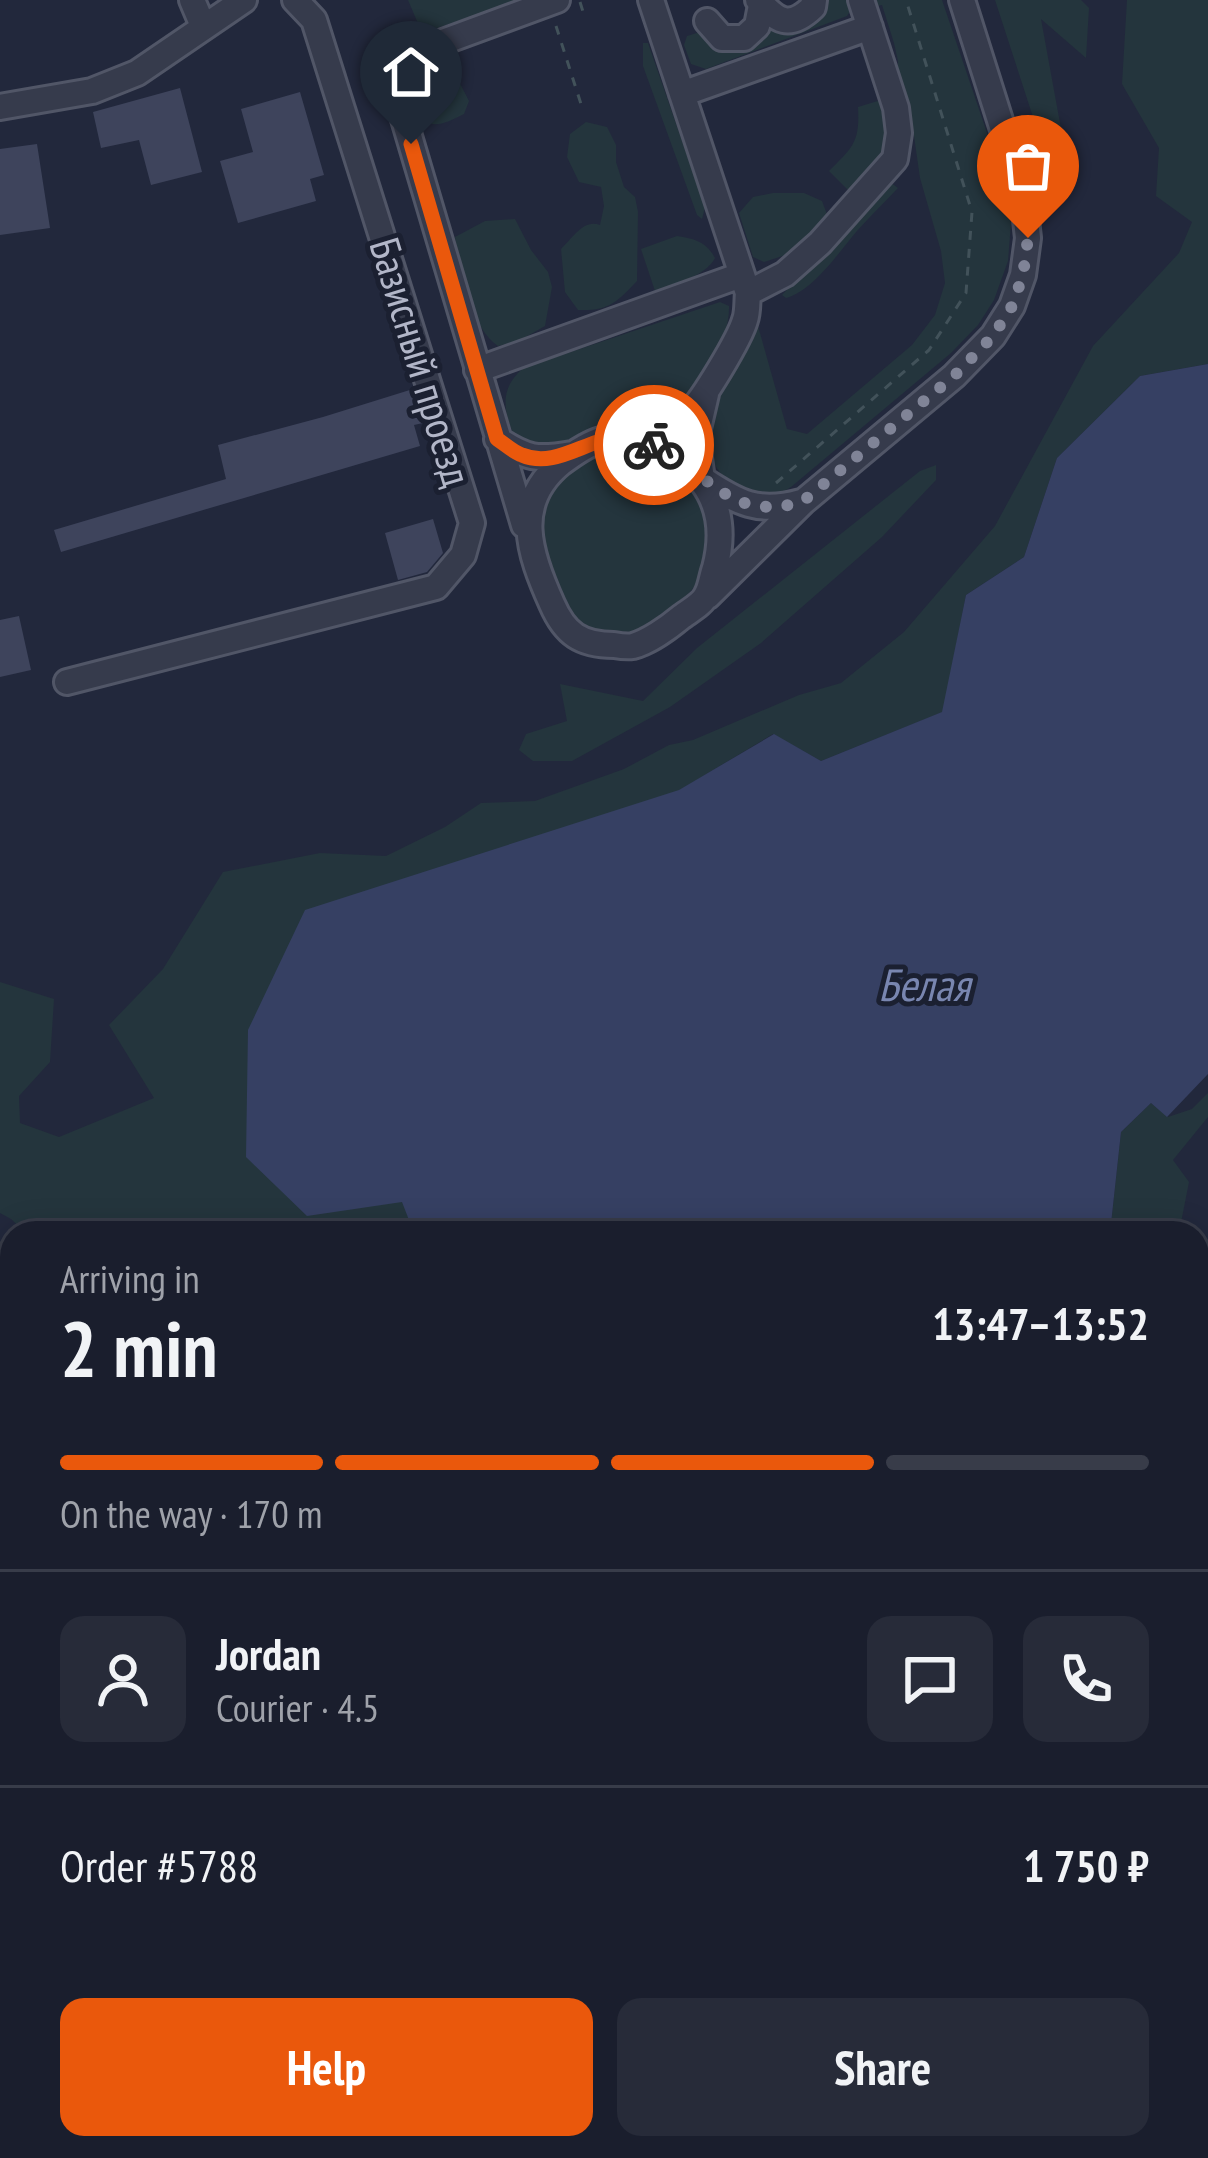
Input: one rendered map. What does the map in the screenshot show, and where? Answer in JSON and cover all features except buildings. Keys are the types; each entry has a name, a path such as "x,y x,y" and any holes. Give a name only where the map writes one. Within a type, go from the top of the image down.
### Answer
{"street":[{"path":"192,0 203,26"},
{"path":"0,107 92,91 137,73 244,0"},
{"name":"Базисный проезд","path":"68,682 436,586 463,555 472,524 314,20 295,0"},
{"path":"556,0 432,46 406,64 398,99 542,583 561,624 589,645 633,646 669,627 706,598 802,502 954,376 993,336 1012,306 1023,275 1028,238 1023,194 962,0"},
{"path":"529,540 531,500 548,474 598,441 662,428 688,414 706,392 745,320 744,284 651,0"},
{"path":"760,1 773,17 787,21 802,17 814,0"},
{"path":"477,370 785,274 820,243 895,159 896,108 861,0"},
{"path":"664,36 709,10 722,38 744,38 757,26 760,1"},
{"path":"682,94 870,27"},
{"path":"706,392 696,437 702,479 718,513 720,548 706,598"},
{"path":"624,437 678,457 730,498 777,508 802,502"},
{"path":"497,439 523,456 572,454"}],"path":[{"path":"556,0 558,7 551,10 581,104"},
{"path":"579,0 586,18"},
{"path":"753,506 929,350 966,293 972,212 906,0"}],"shaded area":[{"path":"408,0 522,0 422,33"},
{"path":"822,0 850,0 852,8 847,16 706,69 691,64 684,45 687,36 769,24"},
{"path":"870,0 942,0 1006,189 1011,223 1008,261 994,300 951,353 791,487 772,495 751,494 720,472 711,453 709,432 722,387 754,327 758,326 787,429 807,434 912,345 935,315 945,283 914,136 897,83 894,43 882,5 872,7"},
{"path":"995,0 1081,0 1089,8 1086,58 1041,19 1066,156 1059,197"},
{"path":"1127,0 1208,0 1208,364 1140,376 1057,458 1024,557 966,595 943,712 821,761 773,734 680,790 403,1202 410,1221 13,1221 0,1213 0,982 54,999 50,1062 19,1096 20,1123 59,1137 154,1098 109,1025 163,969 223,872 320,853 386,856 481,803 535,801 624,769 669,745 841,683 904,632 995,526 1093,346 1179,253 1192,222 1156,196 1159,148 1122,84"},
{"path":"643,43 648,43 705,207 702,219 643,66"},
{"path":"432,54 449,62 469,101 464,114 437,124 410,114 408,95 413,73"},
{"path":"881,100 887,139 851,193 829,171 853,143 858,107"},
{"path":"586,122 607,127 616,145 624,187 635,197 637,281 611,304 578,310 565,292 561,249 583,227 600,225 604,206 601,187 579,182 567,157 570,134"},
{"path":"890,182 898,188 825,270 796,294 782,295"},
{"path":"804,193 822,201 828,217 795,252 764,262 753,257 739,213 753,197"},
{"path":"515,219 548,272 552,287 545,326 517,342 498,346 473,311 455,237 485,221"},
{"path":"677,236 699,242 715,258 697,275 655,291 641,249"},
{"path":"720,302 729,306 724,335 678,414 645,422 607,423 537,450 516,437 506,397 523,368"},
{"path":"609,452 637,453 664,463 686,481 701,504 708,532 706,560 695,586 677,607 632,632 596,631 570,617 541,563 539,503 556,479 580,461"},
{"path":"936,465 936,480 882,537 761,643 670,707 572,761 533,761 519,750 526,734 567,721 560,684 643,701 697,648 920,471"},
{"path":"1208,1093 1208,1117 1173,1160 1189,1182 1181,1221 1111,1221 1121,1132 1151,1103 1168,1117 1192,1109"}],"water":[{"name":"Белая","path":"1208,364 1208,1074 1167,1117 1151,1103 1121,1132 1111,1221 409,1221 402,1202 307,1216 246,1157 248,1030 305,910 679,790 774,734 821,761 942,712 966,595 1024,557 1057,458 1140,376"}],"way so far":[{"path":"654,445 678,457 730,498 777,508 802,502 954,376 993,336 1012,306 1023,275 1028,238"}],"route":[{"path":"411,144 497,439 523,456 544,458 624,437 654,445"}]}
